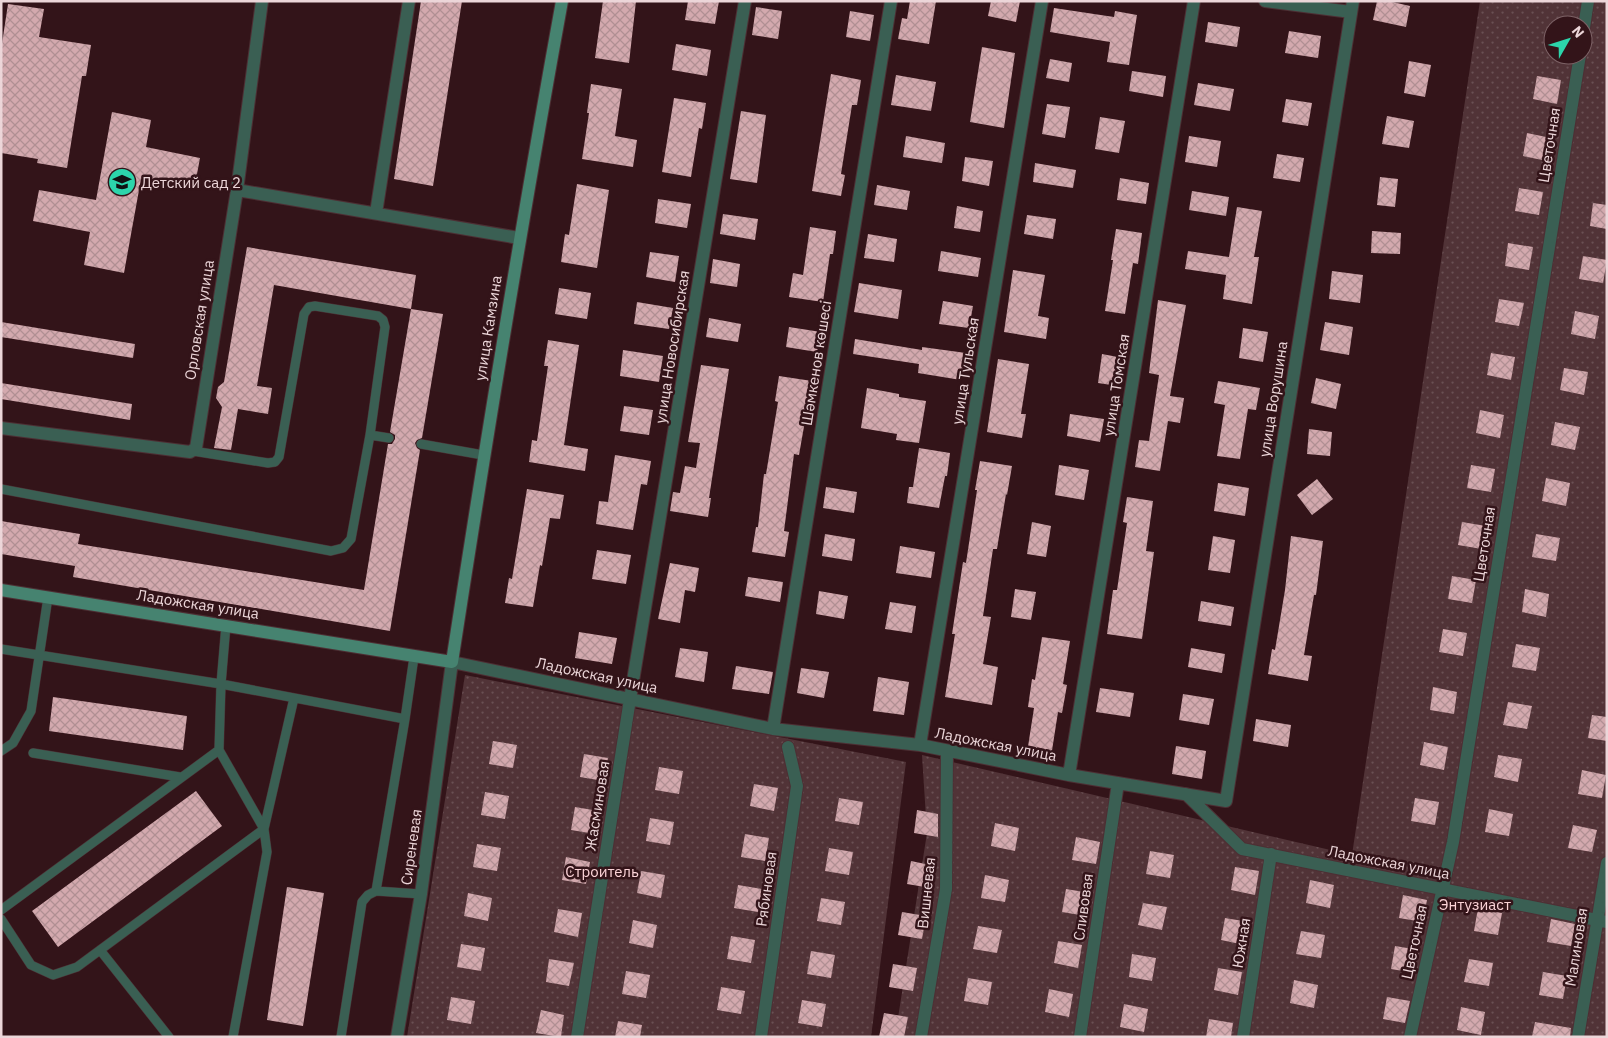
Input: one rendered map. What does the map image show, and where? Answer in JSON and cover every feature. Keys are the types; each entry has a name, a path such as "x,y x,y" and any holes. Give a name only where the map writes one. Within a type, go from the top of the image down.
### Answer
{"main road":[{"name":"улица Камзина","path":"452,662 520,238 562,1"},
{"name":"Ладожская улица","path":"1,590 452,662"}],"street":[{"name":"Орловская улица","path":"193,451 196,448 237,190 262,1"},
{"path":"376,213 409,1"},
{"name":"улица Новосибирская","path":"630,699 745,1"},
{"name":"Шәмкенов көшесі","path":"773,729 891,1"},
{"name":"улица Тульская","path":"920,745 1042,1"},
{"name":"улица Томская","path":"1069,775 1194,1"},
{"path":"1265,1 1352,6"},
{"path":"1586,15 1588,1"},
{"name":"улица Ворушина","path":"1226,801 1352,6"},
{"name":"Цветочная","path":"1410,1037 1455,832 1578,65"},
{"path":"237,190 520,238"},
{"path":"1,428 193,451"},
{"name":"Ладожская улица","path":"452,662 773,729 920,745 1069,775 1226,801"},
{"name":"Сиреневая","path":"397,1037 421,894 452,662"},
{"name":"Жасминовая","path":"577,1037 630,699"},
{"name":"Рябиновая","path":"761,1037 796,786 788,747"},
{"name":"Вишневая","path":"922,1037 946,889 947,751"},
{"name":"Сливовая","path":"1080,1037 1118,783"},
{"name":"Ладожская улица","path":"1186,794 1242,848 1602,921"},
{"name":"Южная","path":"1243,1037 1271,854"},
{"name":"Малиновая","path":"1578,1037 1602,921 1607,863"}],"lane":[{"path":"1,489 331,551 343,548 351,540 370,435 385,327 383,320 378,316 315,306 309,307 304,314 279,457 275,462 268,463 193,451"},
{"path":"370,435 389,438"},
{"path":"421,444 484,455"},
{"path":"1,751 13,743 31,711 48,597"},
{"path":"226,625 221,684 219,750 264,830"},
{"path":"1,649 221,684 405,719"},
{"path":"376,891 414,657"},
{"path":"233,1037 267,852 264,830 294,698"},
{"path":"1,910 219,750"},
{"path":"32,753 180,777"},
{"path":"1,920 31,964 53,975 77,967 264,830"},
{"path":"341,1037 362,902 368,894 376,891 421,894"},
{"path":"100,950 169,1037"}],"green space":[{"name":"Энтузиаст","path":"1480,1 1607,1 1607,1037 895,1037 927,833 922,755 1352,855"},
{"name":"Строитель","path":"465,675 906,762 871,1037 407,1037"}],"building":[{"path":"421,1 462,1 433,186 394,179"},
{"path":"603,1 636,1 629,63 595,58"},
{"path":"688,1 719,1 715,24 685,20"},
{"path":"910,1 936,1 929,44 898,39 902,18 907,19"},
{"path":"991,1 1020,1 1016,22 988,16"},
{"path":"1377,1 1388,1 1410,6 1406,27 1373,20"},
{"path":"8,4 44,9 39,37 91,45 86,76 82,76 67,168 37,163 38,159 1,153 1,50"},
{"path":"756,7 782,11 778,39 752,35"},
{"path":"1054,8 1114,17 1115,11 1137,15 1129,65 1107,62 1110,42 1050,32"},
{"path":"850,11 874,15 870,41 846,37"},
{"path":"1208,22 1240,27 1237,47 1205,42"},
{"path":"1289,31 1321,36 1318,58 1285,53"},
{"path":"676,44 711,50 707,76 672,70"},
{"path":"982,47 1015,53 1004,128 970,122"},
{"path":"1050,59 1072,63 1069,82 1046,78"},
{"path":"1409,61 1431,65 1425,97 1404,93"},
{"path":"1132,71 1166,76 1163,97 1129,91"},
{"path":"831,74 861,80 857,105 852,105 841,174 845,175 841,196 812,191"},
{"path":"896,75 936,82 931,111 891,105"},
{"path":"1537,76 1561,80 1557,104 1533,99"},
{"path":"1198,83 1234,89 1230,111 1194,105"},
{"path":"591,84 622,89 615,136 637,140 633,167 582,159"},
{"path":"674,98 706,103 702,129 699,128 691,177 662,172"},
{"path":"1286,99 1312,103 1308,126 1282,122"},
{"path":"1047,104 1070,107 1065,138 1042,134"},
{"path":"741,111 766,115 757,183 730,179"},
{"path":"112,112 151,120 146,147 200,158 194,190 141,179 124,273 84,265 90,232 33,221 39,190 96,200"},
{"path":"1387,116 1414,121 1409,148 1382,144"},
{"path":"1100,117 1125,121 1119,153 1095,149"},
{"path":"1527,133 1551,138 1547,161 1523,156"},
{"path":"906,136 945,143 942,163 903,157"},
{"path":"1189,136 1221,141 1217,167 1185,162"},
{"path":"1277,154 1304,158 1300,182 1273,178"},
{"path":"965,157 993,161 989,186 962,181"},
{"path":"1035,163 1076,170 1073,188 1033,182"},
{"path":"1380,177 1398,179 1395,207 1377,205"},
{"path":"1120,178 1149,183 1146,204 1117,200"},
{"path":"577,184 609,190 597,268 561,262 565,234 569,235"},
{"path":"877,185 910,191 907,210 874,205"},
{"path":"1519,188 1543,192 1539,215 1515,211"},
{"path":"1192,191 1229,197 1226,216 1189,210"},
{"path":"658,199 691,204 687,228 655,223"},
{"path":"1593,203 1607,205 1607,229 1590,226"},
{"path":"957,206 983,211 980,232 954,228"},
{"path":"1237,207 1262,211 1254,257 1259,257 1252,304 1223,299 1226,275 1185,269 1188,251 1229,257"},
{"path":"723,214 758,219 755,240 720,234"},
{"path":"1027,215 1056,219 1053,239 1024,234"},
{"path":"810,227 836,231 833,254 830,254 823,302 789,297 793,273 803,275"},
{"path":"1116,229 1142,233 1138,264 1133,263 1125,314 1105,311"},
{"path":"1372,231 1401,233 1400,254 1371,253"},
{"path":"868,234 897,239 894,262 864,258"},
{"path":"1508,243 1533,247 1529,270 1505,266"},
{"path":"247,247 416,275 411,309 274,285 257,386 272,388 268,414 238,409 231,450 214,448 222,407 216,398 218,387 224,382"},
{"path":"941,251 981,258 978,277 938,271"},
{"path":"650,252 679,256 675,282 646,277"},
{"path":"1583,256 1607,260 1603,283 1579,279"},
{"path":"713,259 740,264 737,287 710,283"},
{"path":"1013,270 1045,275 1038,316 1049,318 1046,339 1004,332"},
{"path":"1332,271 1363,275 1360,303 1329,299"},
{"path":"859,283 902,290 898,319 854,312"},
{"path":"559,288 591,293 587,319 555,314"},
{"path":"1499,299 1524,303 1519,326 1495,322"},
{"path":"1158,300 1186,305 1170,396 1184,398 1180,423 1168,421 1160,471 1135,467 1139,440 1149,441 1159,375 1149,373"},
{"path":"943,301 973,306 969,328 939,324"},
{"path":"637,302 673,308 669,329 634,324"},
{"path":"411,309 443,314 422,438 415,443 420,450 390,631 73,577 75,566 1,554 1,521 80,534 78,544 364,590 388,444 392,444 395,439 395,435 390,432"},
{"path":"1575,311 1599,316 1595,339 1571,334"},
{"path":"709,318 741,324 738,342 706,337"},
{"path":"1,322 135,344 133,358 1,337"},
{"path":"1325,322 1353,327 1349,355 1320,350"},
{"path":"789,327 821,332 817,352 786,347"},
{"path":"1243,328 1268,332 1263,362 1239,358"},
{"path":"855,339 922,350 922,347 966,353 961,380 918,373 919,364 853,354"},
{"path":"548,340 579,345 564,445 588,449 585,471 529,462 532,440 537,441 548,366 544,366"},
{"path":"623,350 663,356 659,382 620,376"},
{"path":"1491,353 1515,357 1511,380 1487,375"},
{"path":"1102,354 1123,358 1118,386 1098,383"},
{"path":"998,359 1029,364 1021,414 1026,414 1022,438 987,432"},
{"path":"701,365 729,369 709,498 711,498 708,517 670,511 673,492 680,493 685,466 696,468 700,443 688,442"},
{"path":"1564,368 1588,372 1584,395 1560,390"},
{"path":"779,376 812,381 799,455 794,454 784,531 789,532 785,557 752,552 756,527 758,527 764,474 766,474 778,402 775,401"},
{"path":"1316,378 1341,384 1336,409 1311,403"},
{"path":"1218,381 1260,388 1256,410 1248,409 1240,459 1217,456 1225,405 1214,403"},
{"path":"1,383 132,404 130,420 1,399"},
{"path":"867,388 899,394 899,397 926,401 919,443 896,440 897,434 861,428"},
{"path":"624,406 653,410 649,435 620,431"},
{"path":"1480,410 1504,415 1500,438 1476,433"},
{"path":"1070,414 1104,419 1100,442 1067,436"},
{"path":"1555,422 1580,427 1575,450 1551,445"},
{"path":"1309,429 1332,432 1330,456 1307,454"},
{"path":"919,448 950,453 947,476 945,476 939,508 907,503 909,487 913,487"},
{"path":"615,455 651,461 647,485 641,484 633,530 596,524 599,501 608,502"},
{"path":"980,461 1012,466 997,549 993,549 983,616 991,617 983,664 998,667 992,705 945,697 955,634 952,634 963,562 966,563"},
{"path":"1059,465 1089,470 1084,500 1055,495"},
{"path":"1471,465 1495,469 1491,492 1467,488"},
{"path":"1546,478 1570,483 1566,506 1542,501"},
{"path":"1317,479 1333,499 1312,515 1297,495"},
{"path":"1218,483 1249,488 1245,516 1214,511"},
{"path":"826,487 857,492 854,513 823,508"},
{"path":"527,489 564,495 560,519 550,518 533,607 505,603 509,578 512,579"},
{"path":"1127,497 1153,501 1146,551 1154,552 1142,639 1107,634 1113,590 1117,590 1127,523 1123,522"},
{"path":"1032,522 1051,526 1046,557 1027,554"},
{"path":"1462,522 1486,526 1482,549 1458,545"},
{"path":"825,534 855,539 852,561 822,556"},
{"path":"1536,534 1560,538 1556,561 1532,557"},
{"path":"1213,536 1235,540 1230,573 1208,570"},
{"path":"1291,536 1323,541 1316,595 1314,595 1304,655 1312,656 1308,681 1268,674 1272,649 1275,650 1285,590"},
{"path":"900,546 935,552 931,578 896,573"},
{"path":"597,550 631,555 626,584 592,579"},
{"path":"670,563 699,568 695,592 685,590 680,623 658,619"},
{"path":"1452,576 1476,580 1472,603 1448,599"},
{"path":"748,577 783,582 780,602 745,596"},
{"path":"1015,589 1036,592 1031,620 1011,617"},
{"path":"1525,589 1549,594 1546,617 1522,612"},
{"path":"819,591 848,596 844,619 816,614"},
{"path":"1201,601 1234,607 1231,626 1198,621"},
{"path":"890,602 916,606 912,633 885,629"},
{"path":"1443,629 1467,633 1463,656 1439,652"},
{"path":"579,632 617,638 612,664 575,658"},
{"path":"1042,637 1070,641 1063,684 1067,685 1062,713 1058,712 1051,757 1027,753 1034,708 1028,707 1032,679 1035,680"},
{"path":"1516,644 1540,648 1536,671 1512,667"},
{"path":"680,648 708,652 704,682 675,677"},
{"path":"1191,648 1225,654 1222,673 1188,667"},
{"path":"736,666 773,672 769,694 732,689"},
{"path":"801,668 829,672 824,698 797,693"},
{"path":"878,677 909,682 904,715 873,711"},
{"path":"1433,687 1457,692 1454,714 1430,710"},
{"path":"1100,688 1134,693 1130,717 1096,712"},
{"path":"1183,694 1214,699 1209,725 1179,720"},
{"path":"53,697 187,716 183,750 49,731"},
{"path":"1508,702 1532,706 1527,729 1503,725"},
{"path":"1592,715 1607,717 1607,741 1588,738"},
{"path":"1256,719 1291,725 1288,747 1253,741"},
{"path":"493,741 517,745 513,768 489,764"},
{"path":"1424,742 1448,747 1444,770 1420,765"},
{"path":"1176,746 1206,751 1202,779 1172,774"},
{"path":"584,754 608,758 604,781 580,777"},
{"path":"1498,755 1522,759 1518,782 1494,777"},
{"path":"659,767 683,771 679,794 655,790"},
{"path":"1582,770 1606,775 1602,798 1578,794"},
{"path":"754,784 778,788 774,811 750,806"},
{"path":"196,791 222,826 58,947 32,911"},
{"path":"485,792 509,796 505,819 481,815"},
{"path":"839,798 863,802 859,825 835,821"},
{"path":"1415,798 1439,802 1435,825 1411,821"},
{"path":"575,807 599,811 595,834 571,830"},
{"path":"1489,809 1513,814 1509,836 1485,832"},
{"path":"917,810 938,814 938,837 914,833"},
{"path":"650,818 674,822 670,845 646,841"},
{"path":"995,823 1019,828 1015,851 991,846"},
{"path":"1573,825 1597,830 1592,852 1568,848"},
{"path":"745,834 769,838 765,861 741,857"},
{"path":"1076,837 1100,842 1096,864 1072,860"},
{"path":"477,844 501,848 497,871 473,867"},
{"path":"829,848 853,852 849,875 825,871"},
{"path":"1150,851 1174,855 1170,878 1146,874"},
{"path":"566,857 590,862 586,884 562,880"},
{"path":"911,861 935,866 931,888 907,884"},
{"path":"1235,867 1259,871 1255,895 1231,890"},
{"path":"641,871 665,875 661,898 637,893"},
{"path":"985,875 1009,880 1005,902 981,898"},
{"path":"1310,880 1334,885 1330,908 1306,903"},
{"path":"738,885 762,889 758,912 734,908"},
{"path":"287,887 324,893 303,1026 267,1020"},
{"path":"1066,889 1090,893 1086,916 1062,912"},
{"path":"468,893 492,898 488,921 464,916"},
{"path":"1403,895 1427,900 1423,922 1399,918"},
{"path":"821,898 845,902 841,925 817,921"},
{"path":"1143,903 1167,907 1162,930 1138,925"},
{"path":"1478,908 1502,913 1498,935 1474,931"},
{"path":"558,909 582,913 578,937 554,932"},
{"path":"902,912 926,916 922,939 898,935"},
{"path":"1225,918 1249,922 1245,945 1221,940"},
{"path":"1551,919 1575,924 1571,946 1547,942"},
{"path":"633,920 657,925 653,948 629,943"},
{"path":"978,926 1002,930 997,953 973,949"},
{"path":"1301,931 1325,935 1321,958 1296,954"},
{"path":"731,936 755,940 751,963 727,959"},
{"path":"1058,941 1082,945 1078,968 1054,963"},
{"path":"461,944 485,948 481,971 457,967"},
{"path":"1395,946 1419,950 1415,973 1391,969"},
{"path":"811,951 835,955 831,978 807,974"},
{"path":"1132,954 1156,958 1152,981 1129,977"},
{"path":"549,959 574,963 569,986 546,982"},
{"path":"1469,959 1493,963 1489,986 1464,982"},
{"path":"893,964 917,968 913,991 889,987"},
{"path":"1218,968 1242,972 1238,995 1214,990"},
{"path":"626,971 650,975 646,998 622,994"},
{"path":"1543,972 1567,976 1563,999 1539,995"},
{"path":"968,978 992,982 988,1005 964,1001"},
{"path":"1294,980 1318,985 1314,1008 1290,1003"},
{"path":"721,987 745,991 741,1014 717,1010"},
{"path":"1049,989 1073,994 1069,1017 1045,1012"},
{"path":"451,997 475,1001 471,1024 447,1020"},
{"path":"1387,997 1410,1001 1405,1023 1383,1019"},
{"path":"802,1000 826,1004 822,1027 798,1023"},
{"path":"1124,1004 1148,1009 1144,1032 1120,1027"},
{"path":"1461,1007 1485,1012 1481,1035 1457,1030"},
{"path":"541,1010 564,1015 561,1037 536,1033"},
{"path":"884,1013 908,1017 904,1037 879,1037"},
{"path":"1209,1019 1233,1023 1231,1037 1206,1037"},
{"path":"618,1021 642,1025 640,1037 615,1037"},
{"path":"1535,1022 1571,1028 1570,1037 1532,1037"}],"place":[{"name":"Детский сад 2","path":"122,182"}]}
